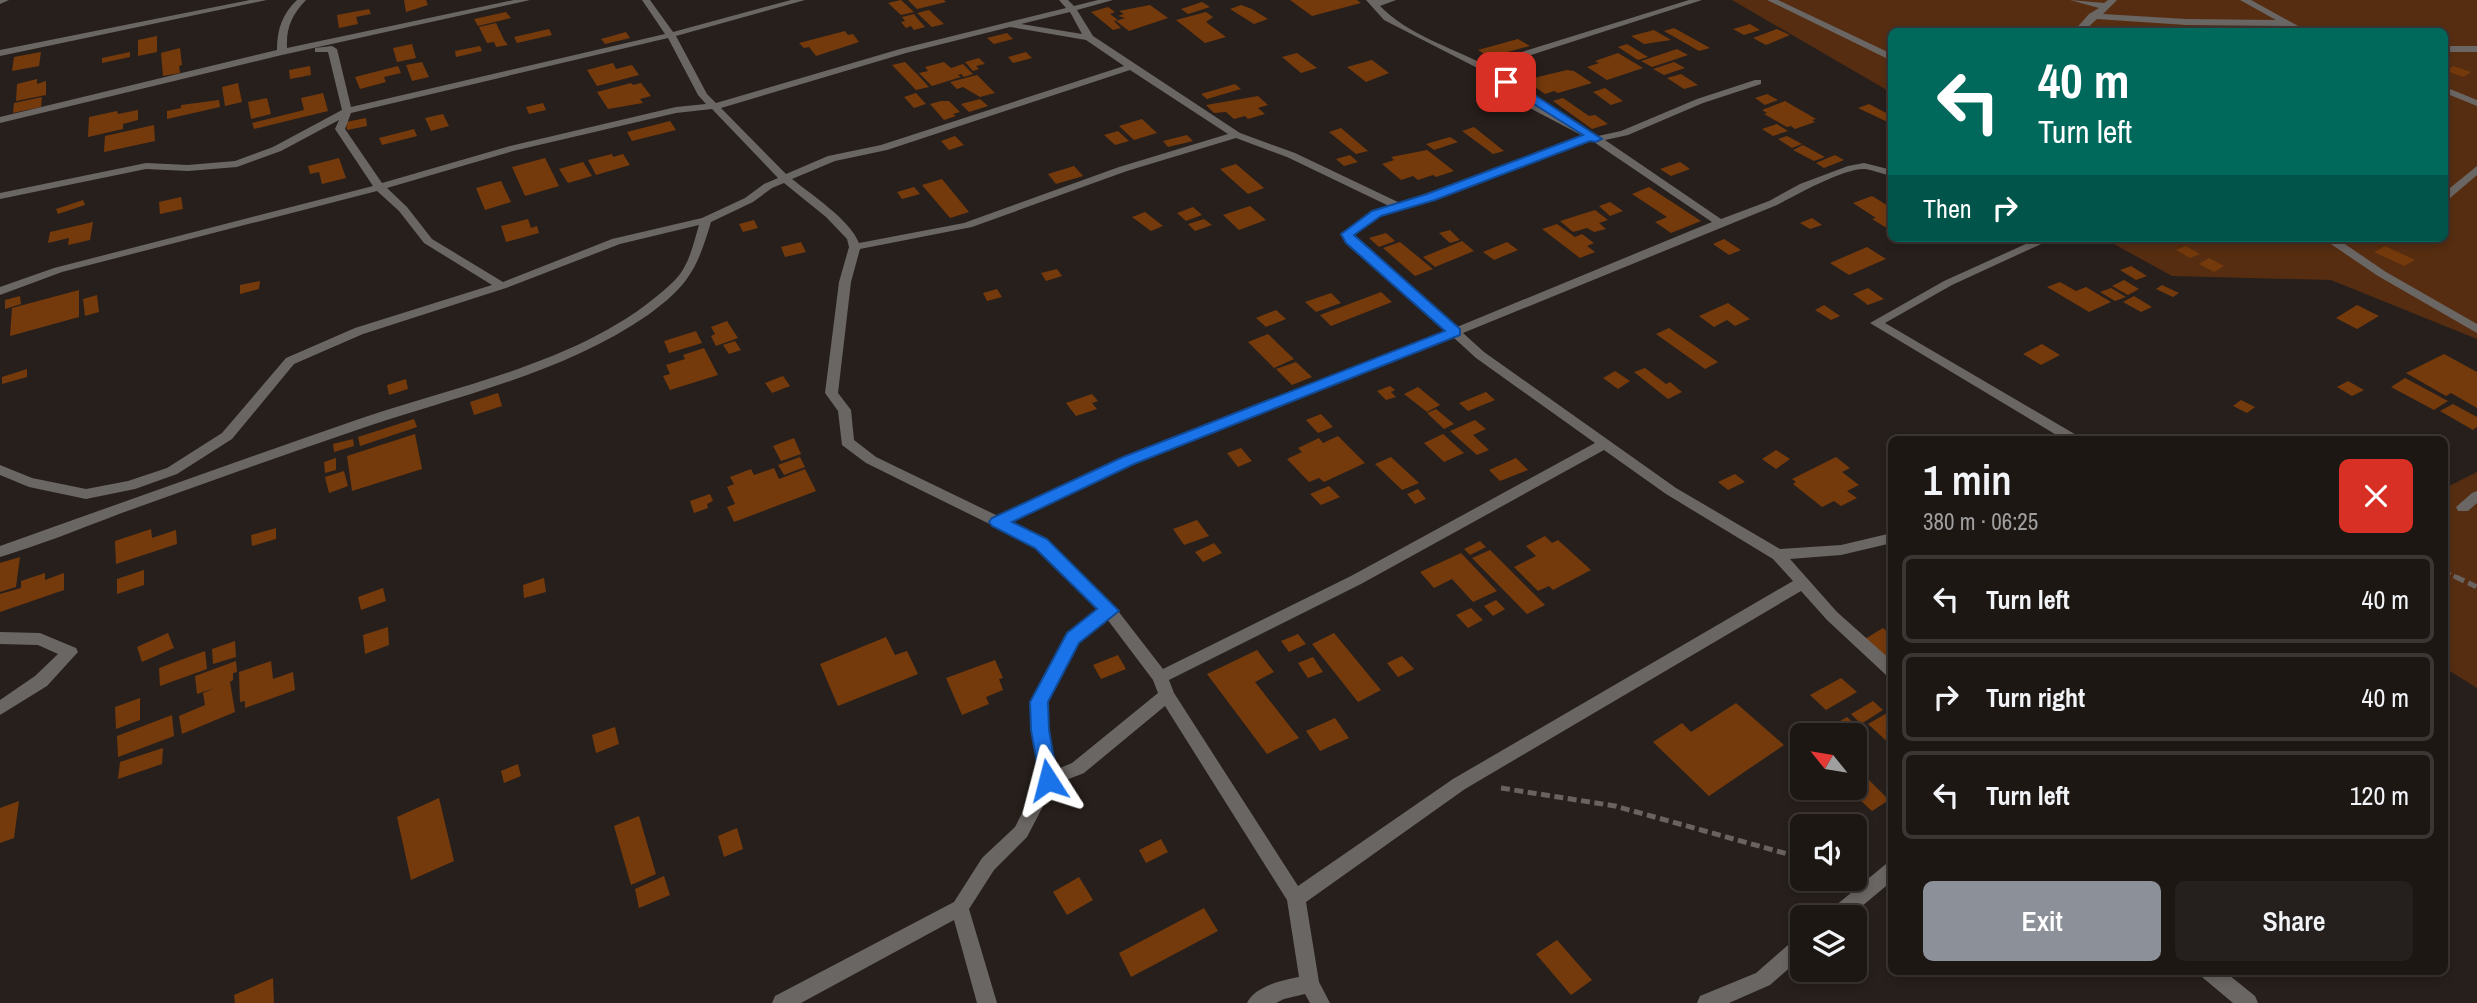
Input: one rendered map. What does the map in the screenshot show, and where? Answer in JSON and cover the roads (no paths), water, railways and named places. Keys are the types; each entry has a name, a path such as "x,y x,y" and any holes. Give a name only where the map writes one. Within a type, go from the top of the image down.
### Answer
{"street":[{"path":"0,52 263,0"},
{"path":"282,52 281,34 285,22 302,0"},
{"path":"0,120 282,52 526,0"},
{"path":"646,0 671,35 704,95 784,178 830,215 852,238 855,247 847,265 839,358 831,393 844,410 847,442 872,460 1041,543 1110,611 1160,677 1167,695 1296,898 1310,984 1320,1003"},
{"path":"0,196 146,166 188,168 237,164 277,149 347,110 671,35 801,0"},
{"path":"1063,0 1072,9 1088,38"},
{"path":"0,291 58,270 379,187 510,149 618,122 676,110 716,106 903,51 1109,0"},
{"path":"1372,2 1392,0"},
{"path":"1484,68 1698,0"},
{"path":"1771,0 1888,56"},
{"path":"2074,0 2109,3"},
{"path":"2244,0 2297,28"},
{"path":"1372,2 1387,18 1484,68 1720,223"},
{"path":"2081,28 2109,3"},
{"path":"2092,16 2186,22 2286,23"},
{"path":"1007,25 1088,38 1236,135 1290,155 1399,208"},
{"path":"282,52 332,49 347,110 340,129 379,187 403,209 428,241 502,286"},
{"path":"2448,49 2477,49"},
{"path":"0,470 29,482 86,495 130,486 172,471 227,436 290,361 359,331 502,286 616,241 706,220 733,209 784,178 832,158 883,148 1133,66"},
{"path":"1758,82 1700,101 1624,133 1593,138 1376,214 1351,229 1348,234 1350,240 1480,355 1682,498 1778,555 1832,616 1888,667"},
{"path":"2448,91 2477,103"},
{"path":"855,247 916,234 944,232 968,225 1123,169 1236,135"},
{"path":"997,522 1129,460 1773,203 1804,186 1852,168 1864,166 1888,172"},
{"path":"2448,194 2477,169"},
{"path":"0,552 374,418 540,364 612,333 640,315 688,274 694,265 706,220"},
{"path":"2021,242 2028,247"},
{"path":"2039,242 1948,283 1876,323 2068,436"},
{"path":"2337,242 2382,274 2477,329"},
{"path":"1160,677 1356,580 1604,444"},
{"path":"2463,507 2477,496"},
{"path":"1778,555 1841,550 1888,539"},
{"path":"1296,898 1459,784 1802,583"},
{"path":"782,1003 960,908 988,864 1021,832 1048,780 1040,730 1039,702 1073,638 1098,616 1110,611"},
{"path":"0,638 40,639 69,652 41,681 0,708"},
{"path":"1048,780 1078,768 1167,695"},
{"path":"1850,905 1888,873"},
{"path":"960,908 987,1003"},
{"path":"1707,1003 1763,979 1790,955"},
{"path":"2214,975 2248,1003"},
{"path":"1256,1003 1281,990 1310,984"}]}
